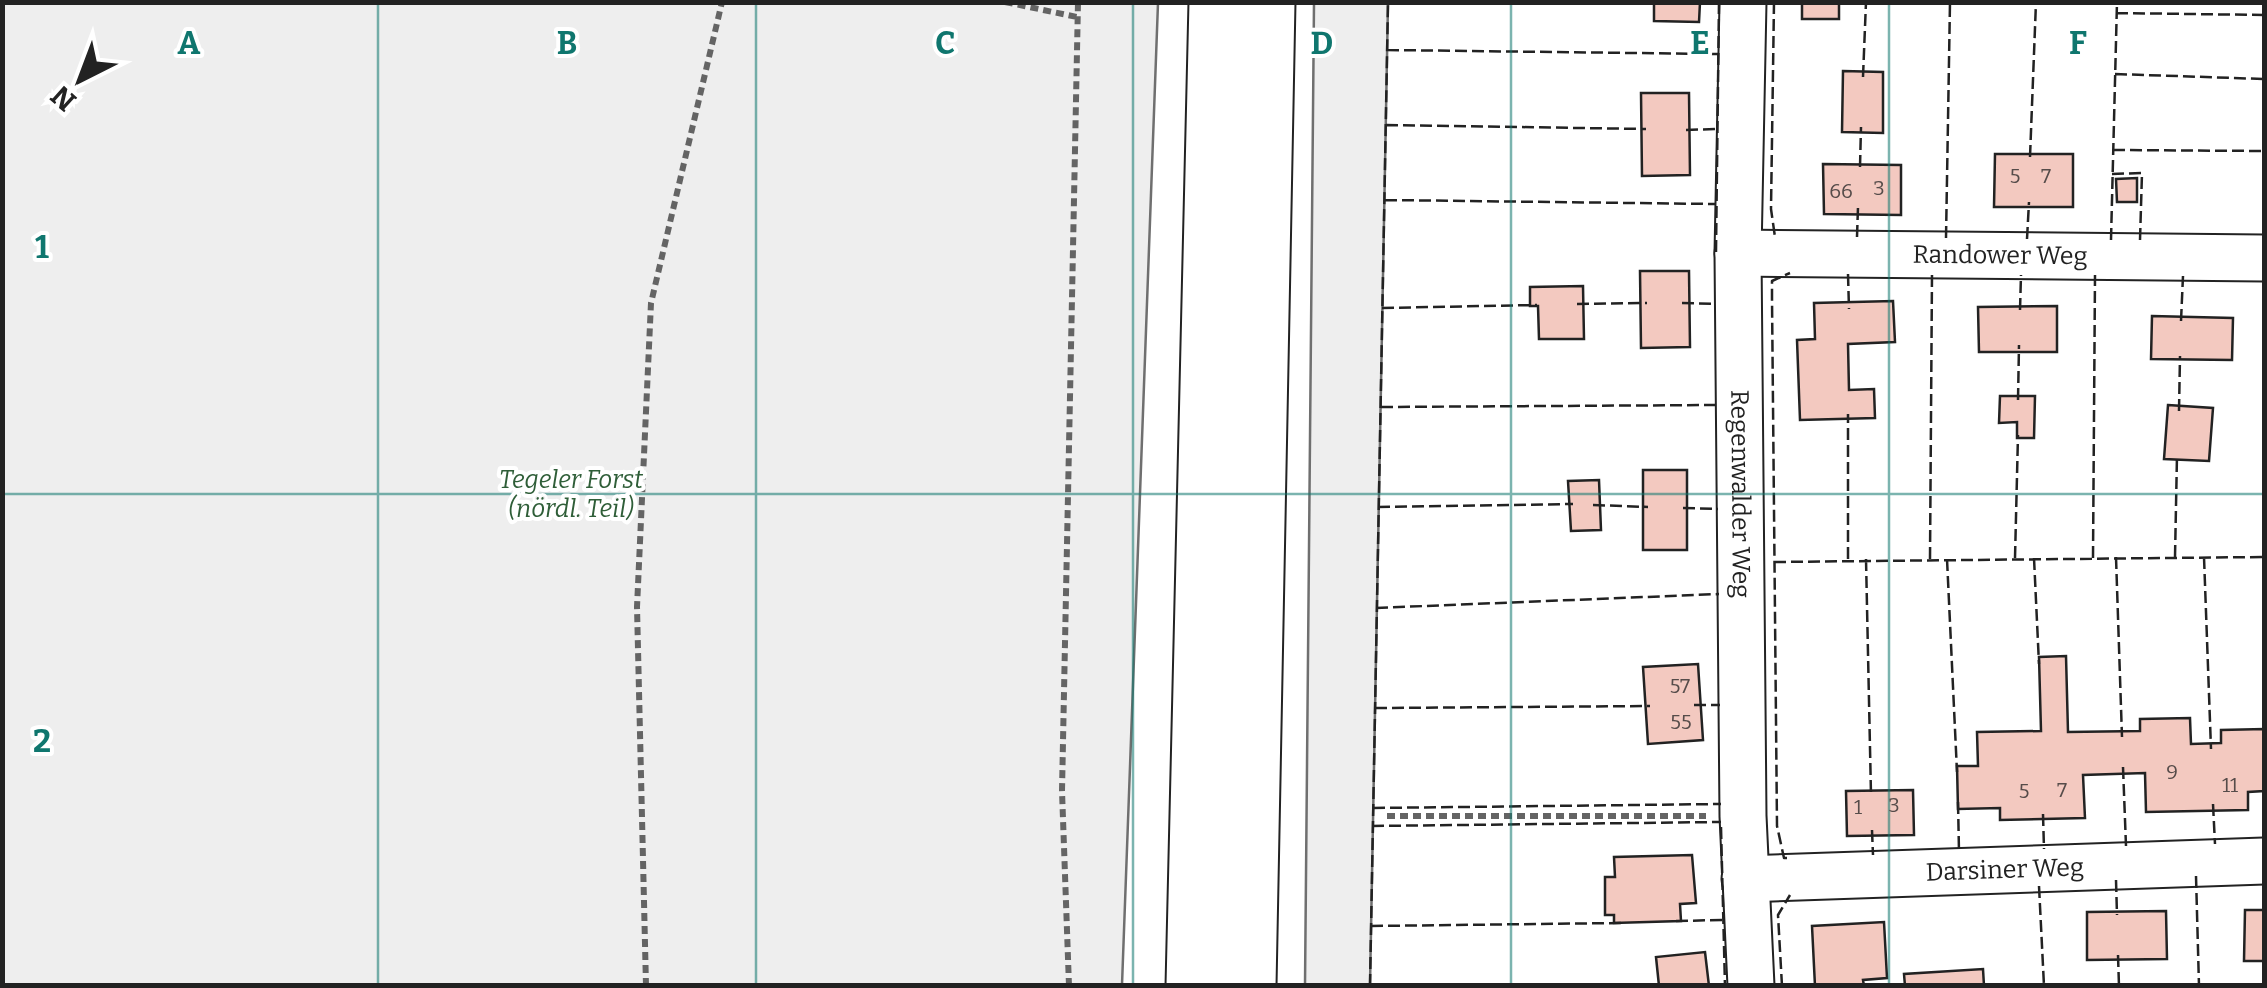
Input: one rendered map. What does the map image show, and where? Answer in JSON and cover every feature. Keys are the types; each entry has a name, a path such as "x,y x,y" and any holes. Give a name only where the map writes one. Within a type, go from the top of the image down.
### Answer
{"highway":[{"path":"1194,986 1216,2"},
{"path":"1248,986 1267,2"}],"street":[{"name":"Regenwalder Weg","path":"1743,2 1738,254 1745,879 1750,986"},
{"name":"Randower Weg","path":"1738,254 2264,258"},
{"name":"Darsiner Weg","path":"1745,879 2264,861"}],"path":[{"path":"646,986 637,607 651,303 722,2"},
{"path":"1005,2 1078,17"},
{"path":"1069,986 1062,792 1078,2"},
{"path":"1387,816 1744,816"}],"green space":[{"name":"Tegeler Forst (nördl. Teil)","path":"2,3 1158,3 1122,985 3,985"},
{"path":"1314,3 1388,3 1370,985 1305,985"}],"building":[{"path":"1654,2 1700,2 1699,22 1654,21"},
{"path":"1802,2 1839,2 1839,19 1802,19"},
{"path":"1843,71 1883,72 1883,133 1842,132"},
{"path":"1641,93 1689,93 1690,175 1642,176"},
{"path":"1995,154 2073,154 2073,207 1994,207"},
{"path":"1823,164 1901,165 1901,215 1824,214"},
{"path":"2137,178 2137,202 2117,202 2116,179"},
{"path":"1640,271 1689,271 1690,347 1641,348"},
{"path":"1583,286 1584,339 1539,339 1538,306 1530,306 1530,287"},
{"path":"1893,301 1895,342 1848,344 1849,390 1874,389 1875,418 1800,420 1797,340 1815,339 1814,303"},
{"path":"2057,306 2057,352 1979,352 1978,307"},
{"path":"2152,316 2233,318 2232,360 2151,359"},
{"path":"2000,396 2035,396 2034,438 2017,438 2017,422 1999,423"},
{"path":"2168,405 2213,408 2209,461 2164,459"},
{"path":"1643,470 1687,470 1687,550 1643,550"},
{"path":"1599,480 1601,530 1571,531 1568,481"},
{"path":"2066,656 2068,732 2140,731 2140,719 2190,718 2191,744 2221,743 2221,730 2264,729 2264,791 2248,792 2248,810 2146,812 2145,773 2083,775 2085,818 2000,820 2000,808 1958,809 1957,766 1978,766 1977,732 2041,731 2039,657"},
{"path":"1698,664 1703,740 1648,744 1643,667"},
{"path":"1913,790 1914,835 1847,836 1846,791"},
{"path":"1692,855 1696,903 1680,904 1681,921 1614,923 1614,915 1605,915 1605,877 1615,877 1614,857"},
{"path":"2245,910 2264,910 2264,961 2244,961"},
{"path":"2166,911 2167,959 2087,960 2087,912"},
{"path":"1884,922 1887,978 1863,980 1864,986 1815,986 1812,926"},
{"path":"1705,952 1709,986 1659,986 1656,957"},
{"path":"1983,969 1984,986 1905,986 1904,974"}],"fence":[{"path":"1370,986 1388,2"},
{"path":"1716,252 1719,2"},
{"path":"1774,2 1771,209 1775,237"},
{"path":"1863,77 1866,2"},
{"path":"1946,238 1950,2"},
{"path":"2030,157 2036,2"},
{"path":"2111,240 2117,2"},
{"path":"2116,13 2264,15"},
{"path":"1387,50 1718,54"},
{"path":"2115,74 2264,79"},
{"path":"1386,125 1646,129"},
{"path":"1860,167 1861,127"},
{"path":"1686,130 1717,129"},
{"path":"2113,150 2264,151"},
{"path":"2112,174 2142,173 2140,240"},
{"path":"1385,200 1716,204"},
{"path":"2027,239 2029,202"},
{"path":"1857,237 1858,207"},
{"path":"1787,858 1777,826 1772,281 1790,273"},
{"path":"1848,274 1849,309"},
{"path":"1930,559 1932,274"},
{"path":"2020,310 2021,275"},
{"path":"2093,558 2095,275"},
{"path":"2181,321 2183,276"},
{"path":"1577,304 1647,303"},
{"path":"1682,303 1716,304"},
{"path":"1382,308 1537,305"},
{"path":"2018,400 2019,345"},
{"path":"2179,411 2180,356"},
{"path":"1381,407 1717,405"},
{"path":"1848,414 1848,559"},
{"path":"2015,558 2018,435"},
{"path":"2175,557 2177,455"},
{"path":"1378,507 1573,504"},
{"path":"1593,505 1648,507"},
{"path":"1683,508 1718,509"},
{"path":"2116,557 2122,737"},
{"path":"2204,557 2211,749"},
{"path":"1774,562 2264,557"},
{"path":"2034,558 2039,664"},
{"path":"1866,559 1871,795"},
{"path":"1947,559 1957,772"},
{"path":"1376,608 1719,594"},
{"path":"1694,705 1720,705"},
{"path":"1375,708 1650,706"},
{"path":"2123,767 2126,846"},
{"path":"1958,802 1959,852"},
{"path":"1373,808 1721,804"},
{"path":"2213,804 2215,844"},
{"path":"2043,814 2044,849"},
{"path":"1372,826 1721,822"},
{"path":"1721,827 1725,986"},
{"path":"1872,830 1873,855"},
{"path":"2196,876 2199,986"},
{"path":"2116,880 2117,915"},
{"path":"2039,886 2044,986"},
{"path":"1782,986 1778,915 1790,895"},
{"path":"1676,921 1722,920"},
{"path":"1371,926 1621,923"},
{"path":"2118,955 2119,986"}]}
